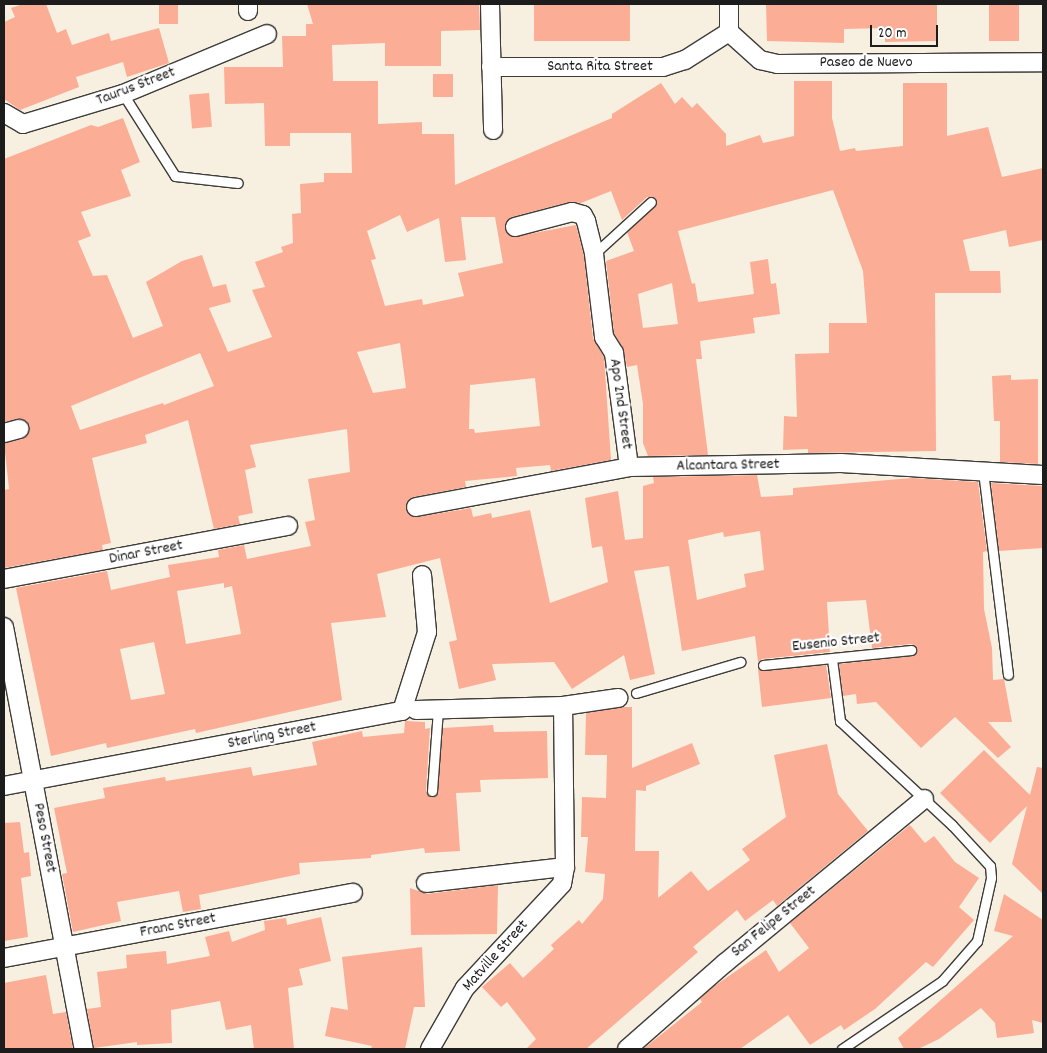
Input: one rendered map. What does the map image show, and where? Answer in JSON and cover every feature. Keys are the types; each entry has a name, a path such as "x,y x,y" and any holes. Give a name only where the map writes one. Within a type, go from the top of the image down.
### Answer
{"street":[{"path":"490,4 493,130"},
{"path":"729,4 729,32"},
{"name":"Santa Rita Street","path":"491,67 664,67 685,60 729,32"},
{"name":"Paseo de Nuevo","path":"729,32 760,60 778,64 1043,62"},
{"name":"Taurus Street","path":"4,113 23,124 123,94 267,34"},
{"name":"Apo 2nd Street","path":"515,227 578,213 586,221 594,254 604,337 614,353 629,467"},
{"name":"Alcantara Street","path":"416,507 629,467 841,463 1043,475"},
{"name":"Dinar Street","path":"4,579 288,526"},
{"path":"422,575 427,632 409,711 564,706 618,698"},
{"name":"Peso Street","path":"4,627 84,1049"},
{"name":"Matville Street","path":"430,1049 465,988 562,884 565,867 564,706"},
{"name":"Sterling Street","path":"4,786 409,711"},
{"name":"San Felipe Street","path":"627,1049 725,963 924,799"},
{"path":"426,884 565,867"},
{"name":"Franc Street","path":"4,958 352,893"}],"lane":[{"path":"123,94 175,176 238,183"},
{"path":"594,254 651,202"},
{"path":"983,471 1008,674"},
{"name":"Eusenio Street","path":"763,664 911,650"},
{"path":"832,658 840,721 924,799 990,866 988,896 977,941 942,981 842,1049"},
{"path":"636,693 740,662"},
{"path":"432,791 438,710"}],"building":[{"path":"23,4 46,4 57,33 66,29 72,45 109,33 111,41 159,28 169,63 127,77 123,62 76,77 79,87 20,110 4,99 4,22 15,17 11,8"},
{"path":"307,4 479,4 480,30 441,31 441,66 385,66 385,43 332,45 333,81 378,81 378,124 422,122 422,134 454,134 455,185 612,118 612,114 661,83 675,104 682,97 692,108 697,103 726,134 726,146 760,135 763,143 794,136 794,81 832,81 832,118 840,151 855,148 856,151 903,146 903,83 947,83 947,136 988,127 1002,177 1043,168 1043,240 1009,247 1006,230 963,240 970,271 1000,271 1001,293 935,293 936,451 808,453 808,449 783,450 784,416 797,417 795,354 829,353 829,323 867,323 863,271 833,190 678,231 692,284 695,283 698,302 754,294 750,262 768,259 771,284 776,283 780,314 753,318 755,333 700,341 702,359 696,359 708,455 648,456 643,443 643,404 637,365 627,367 623,348 614,333 606,261 634,251 627,232 655,207 656,198 647,197 622,220 611,191 581,203 569,202 512,217 505,224 505,229 513,237 576,225 584,256 593,338 604,357 611,460 551,471 550,465 516,468 517,476 465,481 466,487 409,499 406,508 408,514 417,517 471,508 473,517 491,513 492,518 530,510 550,603 608,582 602,546 592,548 585,498 618,491 625,540 643,538 643,486 654,483 653,477 757,475 761,497 793,495 793,488 912,478 978,482 987,551 983,552 984,609 992,648 993,680 1004,679 1012,722 988,722 1011,747 998,758 955,717 921,748 876,702 857,704 856,694 843,696 839,664 912,656 917,652 916,646 911,644 872,648 866,600 827,602 830,652 762,659 758,662 755,636 682,651 669,566 634,571 655,674 630,680 624,655 572,689 554,662 492,664 496,680 459,689 449,642 457,640 440,558 377,574 386,617 331,623 342,700 196,733 195,729 107,748 106,743 51,756 16,588 107,571 111,590 170,577 168,565 219,557 218,550 244,545 247,559 311,546 305,522 315,520 308,479 350,472 347,429 250,445 256,467 245,470 253,513 238,516 240,524 214,529 188,420 145,435 147,443 92,458 111,543 102,545 103,550 4,568 4,490 9,489 4,443 22,439 29,431 27,422 22,419 4,422 4,159 91,125 98,127 123,118 140,162 121,170 131,196 81,212 91,236 78,241 93,276 107,275 133,338 163,326 146,282 182,261 202,255 213,287 226,284 231,302 209,308 228,352 272,337 252,290 265,287 255,262 283,252 281,247 293,243 292,214 301,213 300,184 324,182 324,173 352,173 351,133 290,133 290,146 265,146 264,103 225,104 224,67 283,67 282,36 306,36 306,24 313,24","holes":["400,215 407,232 439,218 445,262 466,260 461,217 495,217 503,263 458,273 464,296 423,305 422,299 385,306 371,260 376,259 367,231","672,283 678,324 643,328 638,294","400,343 406,388 373,393 357,352","200,353 214,386 164,405 163,403 80,430 71,406","535,378 540,426 475,433 474,429 469,429 470,385","760,531 764,570 744,574 746,587 697,600 688,540 723,532 724,537","224,583 224,588 232,586 241,634 186,644 177,591","154,642 165,694 131,700 120,649"]},
{"path":"534,4 630,4 630,41 534,41"},
{"path":"766,4 937,4 937,41 885,42 885,28 844,29 844,43 767,41"},
{"path":"989,4 1019,4 1019,41 989,41"},
{"path":"159,5 178,5 178,24 159,24"},
{"path":"433,74 453,74 453,97 433,97"},
{"path":"209,93 212,127 192,129 189,95"},
{"path":"1011,375 1011,380 1038,379 1038,464 1000,462 1000,421 994,421 992,376"},
{"path":"991,483 1043,486 1043,548 999,551"},
{"path":"826,665 831,698 762,707 758,669 764,671"},
{"path":"632,707 632,768 692,743 700,764 646,786 646,791 636,790 635,851 659,851 658,898 691,871 708,891 750,860 742,849 786,817 774,755 827,744 838,794 868,831 777,906 773,900 745,921 737,910 693,947 698,952 586,1049 526,1049 536,1039 507,1002 501,1007 482,987 510,963 523,978 554,949 551,945 579,920 582,924 603,899 605,874 585,872 588,837 581,837 582,797 606,798 607,755 585,755 586,713"},
{"path":"405,721 425,722 425,729 430,728 426,791 429,796 435,796 438,791 443,728 493,725 494,732 547,731 548,778 480,780 481,792 456,793 460,851 425,853 424,848 371,855 371,858 299,863 300,874 199,895 201,909 183,912 179,891 117,902 121,921 73,932 62,874 67,873 54,808 105,798 103,788 165,777 166,781 251,767 253,776 317,765 312,742 362,731 363,737 404,733"},
{"path":"984,750 1030,795 1037,767 1043,768 1043,894 1012,864 1027,806 990,843 940,793"},
{"path":"20,822 24,853 29,852 31,876 21,878 28,937 4,941 4,823"},
{"path":"910,825 925,843 934,836 955,862 979,878 959,907 974,920 933,967 926,962 875,1009 844,1030 841,1025 810,1045 788,1015 740,1049 643,1049 702,1002 700,999 713,987 766,950 779,972 809,948 790,923"},
{"path":"498,885 497,934 411,935 410,888 427,894"},
{"path":"1004,894 1043,920 1043,1023 1032,1020 1034,1033 997,1038 995,1023 981,1008 939,1039 918,1049 904,1049 898,1038 1013,936 994,931"},
{"path":"321,917 331,961 299,969 303,985 288,988 294,1049 254,1049 251,1025 226,1030 220,1001 171,1010 172,1043 137,1045 137,1042 94,1048 87,1009 101,1007 97,972 127,968 126,955 166,951 167,964 210,956 205,937 229,931 232,942 265,930 264,921 286,918 287,925"},
{"path":"422,947 425,1007 414,1007 405,1049 371,1049 372,1046 325,1036 331,1007 348,1010 342,957"},
{"path":"46,975 53,1014 66,1012 73,1049 4,1049 4,983"}]}
